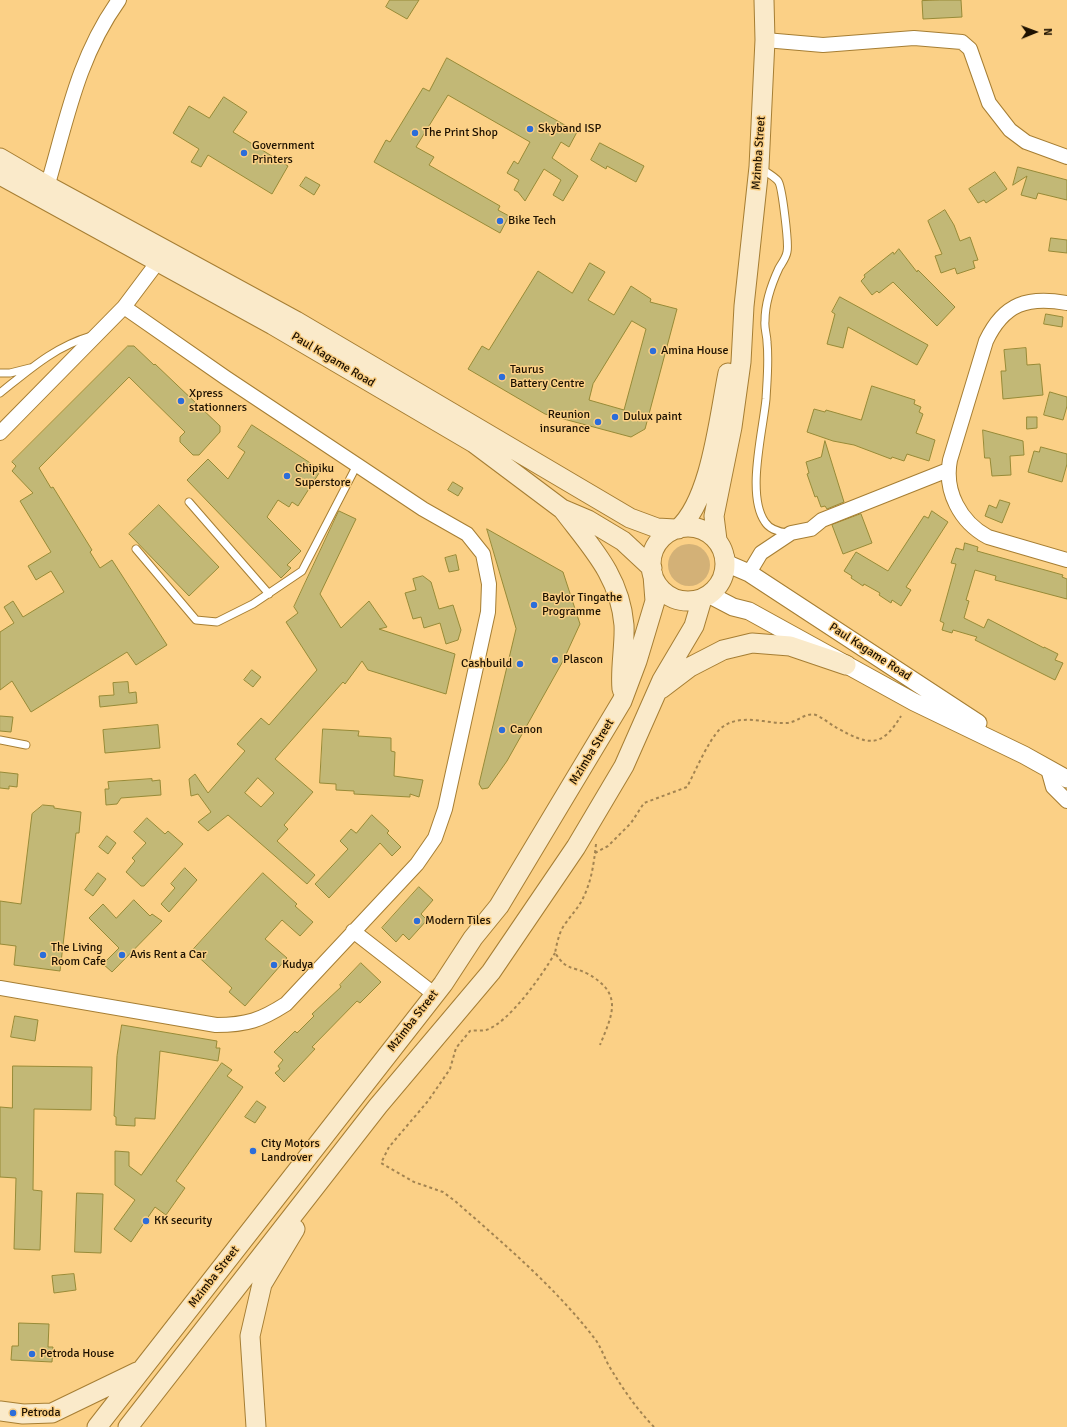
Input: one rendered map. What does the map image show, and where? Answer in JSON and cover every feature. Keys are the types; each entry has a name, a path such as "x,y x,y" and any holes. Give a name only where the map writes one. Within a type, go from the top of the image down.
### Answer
{"main road":[{"name":"Mzimba Street","path":"744,306 759,167 766,40 764,0"},
{"path":"0,158 45,193"},
{"name":"Paul Kagame Road","path":"0,175 45,193 162,255 273,325 474,443 562,509 588,520 623,541 652,571"},
{"path":"162,255 296,321 630,518 657,528 676,529 685,527 699,529 719,544"},
{"path":"744,306 741,362 732,427 714,516 719,544 725,560 725,573 719,586 706,597 692,602 682,602 672,598 660,588 652,571 654,551 659,542 686,522 698,503 708,473 728,368 744,306"},
{"path":"562,509 612,577 620,601 624,625 621,674 622,701"},
{"name":"Mzimba Street","path":"97,1427 443,984 472,938 499,906 622,701 637,662 655,601 652,571"},
{"name":"Mzimba Street","path":"128,1427 378,1106 496,965 576,847 620,772 656,692 694,626 706,597"},
{"path":"656,692 690,667 723,650 752,643 790,646 846,665"},
{"path":"256,1427 250,1336 262,1284 340,1154"},
{"path":"0,1411 23,1414 52,1413 142,1369"}],"street":[{"path":"45,193 72,98 83,66 96,34 119,0"},
{"path":"766,40 823,45 914,38 962,42 970,49 989,103 1010,130 1026,142 1067,157"},
{"path":"0,433 124,307 162,255"},
{"path":"1067,303 1039,300 1026,302 1001,316 993,327 986,341 948,470 950,488 956,503 969,524 978,532 988,537 1067,560"},
{"path":"0,988 216,1025 238,1025 265,1017 286,1004 417,864 435,838 445,809 468,711 488,612 489,584 483,554 468,534 423,509 226,378 124,307"},
{"path":"749,573 761,553 791,533 811,529 822,520 948,470"},
{"name":"Paul Kagame Road","path":"719,544 728,564 749,573 935,694 1024,755 1067,779"},
{"name":"Paul Kagame Road","path":"706,597 749,611 914,702 1024,755"},
{"path":"1048,769 1053,787 1067,801"},
{"path":"353,931 434,994"}],"lane":[{"path":"759,167 778,180 787,225 788,252 779,269 768,300 764,321 768,342 766,399 757,468 756,494 760,513 765,522 772,529 780,532 791,533"},
{"path":"0,393 34,366 71,342 97,334"},
{"path":"0,373 10,373 34,366"},
{"path":"136,549 196,620 217,622 253,604 302,571 357,465"},
{"path":"190,502 268,594"},
{"path":"0,740 26,745"}],"path":[{"path":"595,853 608,846 631,823 644,803 687,787 719,730 729,723 744,720 760,720 788,723 808,714 816,716 837,728 870,742 883,739 892,732 901,716"},
{"path":"596,838 594,866 584,896 577,909 564,925 557,940 555,953 541,978 500,1022 486,1030 470,1031 456,1048 450,1069 428,1101 389,1147 382,1163 414,1182 442,1192 455,1201 532,1270 596,1340 608,1364 633,1405 654,1427"},
{"path":"555,953 562,963 574,970 588,974 607,990 612,998 613,1013 600,1045"}],"shaded area":[{"path":"685,544 693,544 704,550 710,561 710,569 704,580 693,586 685,586 674,580 668,569 668,561 674,550"}],"building":[{"path":"390,0 419,0 407,19 386,7"},
{"path":"961,0 962,17 923,19 922,1"},
{"path":"447,58 577,132 569,147 561,142 552,158 578,176 563,201 553,195 561,180 544,169 525,201 518,192 514,190 519,180 507,173 514,161 518,164 530,142 448,95 416,147 434,157 429,165 500,206 498,210 509,216 500,233 374,162 386,140 390,142 423,88 429,91"},
{"path":"224,97 247,112 233,132 288,166 272,194 208,155 201,167 191,162 199,149 173,133 189,106 209,118"},
{"path":"600,143 644,166 636,182 607,166 606,169 591,160"},
{"path":"1018,167 1067,180 1067,200 1038,193 1036,199 1021,195 1027,176 1013,185"},
{"path":"995,172 1007,189 986,203 984,200 978,203 969,189"},
{"path":"306,177 320,185 314,195 300,186"},
{"path":"945,210 954,225 960,241 970,237 978,260 973,261 975,268 957,274 955,268 941,273 935,256 942,254 928,221"},
{"path":"1051,238 1067,240 1067,253 1049,251"},
{"path":"899,249 917,272 918,270 955,307 937,326 893,282 879,293 877,291 872,295 861,281 865,277 864,275"},
{"path":"590,263 605,272 588,300 614,315 631,286 651,299 650,302 677,309 645,429 631,437 545,414 468,369 482,346 489,350 538,271 572,293","holes":["632,321 646,329 624,410 589,400 593,384"]},
{"path":"840,297 928,345 917,365 848,327 843,348 827,344 835,314 832,312"},
{"path":"1046,314 1063,317 1062,327 1044,324"},
{"path":"128,346 134,346 154,365 155,364 220,426 220,432 199,455 193,455 180,442 180,437 185,432 129,377 39,468 51,488 53,487 92,550 90,552 100,568 112,560 167,645 136,665 127,652 31,712 12,681 0,690 0,632 14,623 4,607 13,601 23,617 64,592 51,571 36,580 28,566 51,552 20,501 33,493 12,471 16,466 12,462"},
{"path":"1026,348 1027,365 1040,364 1043,395 1003,399 1001,371 1006,371 1004,350"},
{"path":"872,386 915,400 914,404 921,407 919,412 923,414 916,433 935,440 929,461 907,454 904,461 892,457 891,459 854,445 833,441 807,432 814,409 825,412 826,410 861,420"},
{"path":"1050,392 1067,397 1067,406 1063,420 1044,415"},
{"path":"1027,417 1037,417 1037,428 1027,429"},
{"path":"252,425 321,470 298,506 292,502 289,507 278,500 267,517 301,551 287,565 291,568 281,578 187,480 208,459 228,479 245,452 238,447"},
{"path":"983,430 1023,441 1024,455 1010,456 1011,475 992,476 990,458 985,458"},
{"path":"825,441 844,502 827,509 825,506 821,507 817,496 815,497 807,474 809,473 806,462 821,457"},
{"path":"1041,447 1067,454 1067,464 1062,482 1028,472 1034,451 1039,452"},
{"path":"453,482 463,488 458,496 448,490"},
{"path":"1000,500 1010,503 1002,523 985,516 989,505 996,508"},
{"path":"159,505 219,567 189,596 129,534"},
{"path":"339,511 356,519 320,594 341,628 369,601 387,627 379,629 455,654 446,694 368,670 362,661 345,684 343,682 275,759 313,792 284,825 288,829 277,841 315,875 307,884 228,815 208,831 198,822 211,812 198,794 191,796 189,779 195,774 208,793 245,751 237,744 261,718 269,725 317,670 286,622 298,613 294,607","holes":["258,778 274,793 261,807 245,793"]},
{"path":"932,511 948,522 906,587 911,590 901,606 892,600 891,603 879,595 880,593 864,584 863,586 844,571 856,552 888,571 924,516 928,518"},
{"path":"861,514 872,543 843,554 832,525"},
{"path":"487,529 563,572 580,624 563,661 507,761 488,788 482,789 479,784 516,629"},
{"path":"965,543 978,547 977,551 1063,575 1062,577 1067,579 1067,599 995,580 996,576 975,570 966,600 969,601 964,618 984,628 988,619 1058,654 1055,660 1063,663 1055,680 975,640 977,637 953,630 952,633 942,630 944,623 940,621 956,564 951,563 956,548 963,550"},
{"path":"456,555 459,570 449,572 445,558"},
{"path":"423,576 431,582 439,609 453,605 461,630 458,640 446,644 440,623 424,628 421,617 413,619 405,593 416,590 413,579"},
{"path":"252,670 261,677 253,687 244,680"},
{"path":"128,682 129,693 136,692 137,703 100,707 99,696 114,695 113,683"},
{"path":"0,716 13,717 11,732 0,731"},
{"path":"158,725 160,748 105,753 103,730"},
{"path":"323,729 359,731 358,736 391,738 391,751 395,752 394,776 423,780 419,797 410,794 410,797 354,794 354,791 336,790 336,784 320,783"},
{"path":"0,772 18,774 17,787 9,786 9,789 0,788"},
{"path":"152,779 152,781 160,780 161,795 121,798 117,804 106,805 105,789 109,789 108,782"},
{"path":"43,805 81,812 79,833 76,833 60,971 14,965 16,946 0,944 0,901 21,904 32,814"},
{"path":"372,815 389,831 387,833 401,847 392,856 380,843 329,898 315,884 348,849 340,841 351,829 356,833"},
{"path":"147,818 165,834 168,831 183,844 144,886 141,886 126,872 135,861 132,858 146,843 134,832"},
{"path":"107,836 116,843 108,854 99,847"},
{"path":"185,868 197,880 169,912 161,904 175,888 171,884"},
{"path":"98,873 106,879 93,896 85,890"},
{"path":"263,873 297,904 295,906 313,922 300,936 282,920 265,939 287,958 245,1006 229,992 232,988 192,951"},
{"path":"419,887 433,900 421,914 427,920 409,940 403,934 396,942 382,928"},
{"path":"134,900 150,916 152,914 162,921 112,972 103,964 119,948 89,918 103,904 116,918"},
{"path":"361,963 381,982 360,1003 357,1001 312,1047 315,1049 284,1082 275,1073 280,1069 278,1066 283,1060 274,1052 295,1031 297,1033 314,1016 312,1014 341,987 340,985"},
{"path":"15,1016 38,1020 35,1041 11,1037"},
{"path":"122,1025 217,1041 216,1048 220,1048 218,1061 160,1051 155,1119 135,1118 135,1126 116,1125 116,1117 114,1116 117,1056"},
{"path":"222,1063 232,1070 227,1076 243,1087 176,1181 185,1188 166,1215 155,1207 131,1242 114,1229 135,1200 115,1185 115,1151 129,1152 129,1166 141,1175"},
{"path":"13,1066 92,1067 91,1110 34,1109 33,1190 42,1191 40,1250 14,1249 16,1178 0,1177 0,1107 12,1108"},
{"path":"257,1101 266,1107 255,1123 245,1117"},
{"path":"77,1193 103,1194 101,1253 75,1252"},
{"path":"74,1274 76,1290 54,1293 52,1276"},
{"path":"19,1323 49,1324 48,1347 53,1347 52,1362 11,1360 12,1346 18,1346"}],"place":[{"name":"Skyband ISP","path":"530,129"},
{"name":"The Print Shop","path":"415,133"},
{"name":"Government Printers","path":"244,153"},
{"name":"Bike Tech","path":"500,221"},
{"name":"Amina House","path":"653,351"},
{"name":"Taurus Battery Centre","path":"502,377"},
{"name":"Xpress stationners","path":"181,401"},
{"name":"Dulux paint","path":"615,417"},
{"name":"Reunion insurance","path":"598,422"},
{"name":"Chipiku Superstore","path":"287,476"},
{"name":"Baylor Tingathe Programme","path":"534,605"},
{"name":"Plascon","path":"555,660"},
{"name":"Cashbuild","path":"520,664"},
{"name":"Canon","path":"502,730"},
{"name":"Modern Tiles","path":"417,921"},
{"name":"The Living Room Cafe","path":"43,955"},
{"name":"Avis Rent a Car","path":"122,955"},
{"name":"Kudya","path":"274,965"},
{"name":"City Motors Landrover","path":"253,1151"},
{"name":"KK security","path":"146,1221"},
{"name":"Petroda House","path":"32,1354"},
{"name":"Petroda","path":"13,1413"}]}
